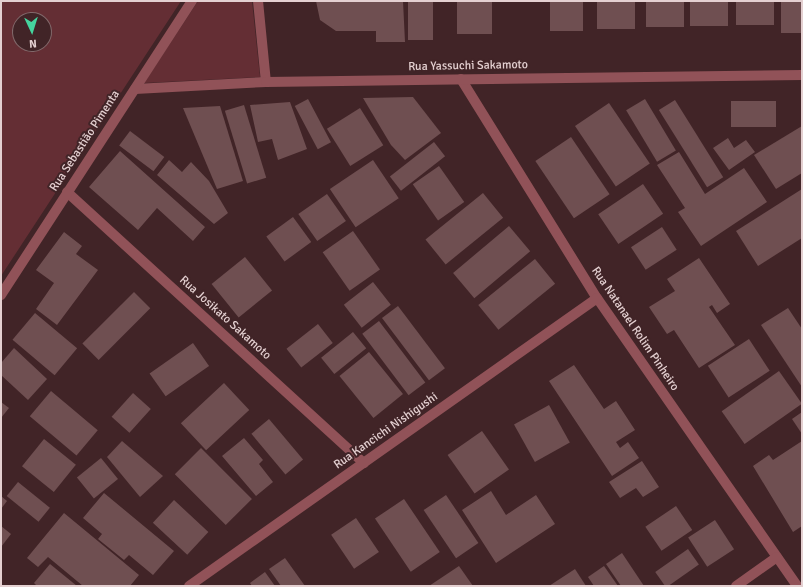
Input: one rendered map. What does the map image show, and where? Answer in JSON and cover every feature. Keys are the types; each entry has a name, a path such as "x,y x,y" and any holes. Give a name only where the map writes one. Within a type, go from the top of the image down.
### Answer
{"street":[{"name":"Rua Sebastião Pimenta","path":"1,295 192,1"},
{"path":"258,1 266,82"},
{"name":"Rua Yassuchi Sakamoto","path":"135,88 266,82 802,75"},
{"name":"Rua Natanael Rolim Pinheiro","path":"461,80 597,298 797,586"},
{"name":"Rua Josikato Sakamoto","path":"68,192 364,463"},
{"name":"Rua Kancichi Nishigushi","path":"190,586 597,298"},
{"path":"736,586 777,557"}],"shaded area":[{"path":"1,1 181,1 1,276"},
{"path":"198,1 252,1 260,77 144,83"}],"building":[{"path":"316,1 403,1 405,42 376,42 376,31 336,31 320,20"},
{"path":"408,1 433,1 433,40 408,40"},
{"path":"457,1 492,1 492,34 457,34"},
{"path":"550,1 583,1 583,31 550,31"},
{"path":"597,1 635,1 635,29 597,29"},
{"path":"646,1 684,1 684,27 646,27"},
{"path":"690,1 728,1 728,26 690,26"},
{"path":"736,1 774,1 774,25 736,25"},
{"path":"781,1 802,1 802,33 781,33"},
{"path":"413,97 441,133 405,160 391,145 363,98"},
{"path":"308,99 331,142 318,149 295,106"},
{"path":"645,99 676,150 657,162 626,110"},
{"path":"675,100 723,177 707,187 659,110"},
{"path":"731,101 776,101 776,127 731,127"},
{"path":"290,102 307,149 278,160 272,139 258,142 250,105"},
{"path":"609,103 650,164 616,186 575,126"},
{"path":"244,105 266,178 247,184 225,111"},
{"path":"220,106 243,181 217,189 183,108"},
{"path":"360,108 383,145 350,166 327,129"},
{"path":"802,126 802,173 776,189 754,155"},
{"path":"130,131 164,157 154,171 119,145"},
{"path":"571,137 610,194 574,218 535,161"},
{"path":"728,138 734,148 746,140 755,152 729,170 713,148"},
{"path":"434,142 445,156 401,191 390,176"},
{"path":"120,151 205,227 193,241 157,208 138,230 89,187"},
{"path":"679,152 705,194 744,168 767,202 701,246 678,212 685,208 657,165"},
{"path":"169,160 182,172 191,162 209,181 228,213 214,224 157,175"},
{"path":"373,160 399,198 356,227 330,189"},
{"path":"439,166 464,202 438,220 413,184"},
{"path":"643,184 663,214 618,244 598,214"},
{"path":"802,189 802,238 758,266 736,231"},
{"path":"483,193 503,218 446,264 425,240"},
{"path":"327,194 346,221 317,241 298,214"},
{"path":"293,217 311,242 285,261 266,236"},
{"path":"509,226 530,251 474,298 453,273"},
{"path":"662,227 677,250 646,270 631,247"},
{"path":"353,231 380,270 350,291 323,252"},
{"path":"64,232 82,246 76,254 98,270 57,325 36,309 54,283 36,270"},
{"path":"245,257 272,290 239,317 212,284"},
{"path":"699,258 730,304 717,313 712,305 709,307 735,345 699,368 674,330 667,334 649,307 675,291 667,279"},
{"path":"535,259 555,284 498,330 478,305"},
{"path":"373,282 391,305 362,328 344,305"},
{"path":"134,292 150,308 99,360 82,344"},
{"path":"398,306 445,368 429,380 382,318"},
{"path":"788,308 802,329 802,387 761,325"},
{"path":"35,313 77,348 55,375 13,340"},
{"path":"379,321 425,382 409,395 362,334"},
{"path":"318,324 333,343 301,368 286,349"},
{"path":"353,332 366,348 334,374 321,358"},
{"path":"749,339 770,371 729,398 708,366"},
{"path":"193,343 209,366 166,396 150,373"},
{"path":"14,348 47,379 28,400 1,375 1,363"},
{"path":"369,352 403,394 373,418 339,376"},
{"path":"574,365 604,409 616,401 635,430 616,442 620,448 628,442 639,458 612,476 549,381"},
{"path":"779,371 802,404 745,444 722,411"},
{"path":"224,383 249,410 206,450 181,423"},
{"path":"51,391 98,430 77,455 30,416"},
{"path":"133,393 151,409 129,433 112,417"},
{"path":"1,402 9,408 1,418"},
{"path":"549,405 570,443 535,462 514,424"},
{"path":"802,412 802,434 792,419"},
{"path":"269,419 303,460 285,474 251,434"},
{"path":"482,431 509,470 475,494 448,455"},
{"path":"244,438 263,460 259,464 273,482 256,496 222,456"},
{"path":"44,439 76,465 54,492 22,466"},
{"path":"122,441 163,476 140,497 107,457"},
{"path":"802,441 802,526 793,532 753,466 769,455 773,460"},
{"path":"201,448 252,499 226,525 175,474"},
{"path":"101,458 118,479 94,498 77,478"},
{"path":"642,461 659,487 643,497 636,488 620,498 609,482"},
{"path":"18,482 50,508 39,522 7,496"},
{"path":"491,491 506,515 536,495 555,524 496,563 462,510"},
{"path":"104,493 174,551 153,575 129,555 124,560 98,539 102,534 83,518"},
{"path":"446,495 478,543 456,558 424,510"},
{"path":"1,496 7,501 1,509"},
{"path":"404,499 440,552 411,572 375,519"},
{"path":"174,500 208,532 187,555 153,523"},
{"path":"676,506 692,530 662,551 645,527"},
{"path":"64,513 139,575 130,586 83,586 48,557 38,567 27,558"},
{"path":"356,518 379,552 354,569 331,535"},
{"path":"715,520 734,549 707,567 688,537"},
{"path":"1,526 11,534 1,547"},
{"path":"688,549 699,565 668,586 665,586 655,572"},
{"path":"622,553 644,586 621,586 606,564"},
{"path":"285,558 305,586 281,586 269,569"},
{"path":"50,564 77,586 37,586 34,583"},
{"path":"459,566 473,586 429,586"},
{"path":"604,566 618,586 594,586 588,577"},
{"path":"575,569 586,586 549,586"},
{"path":"265,572 275,586 252,586 250,583"}]}
